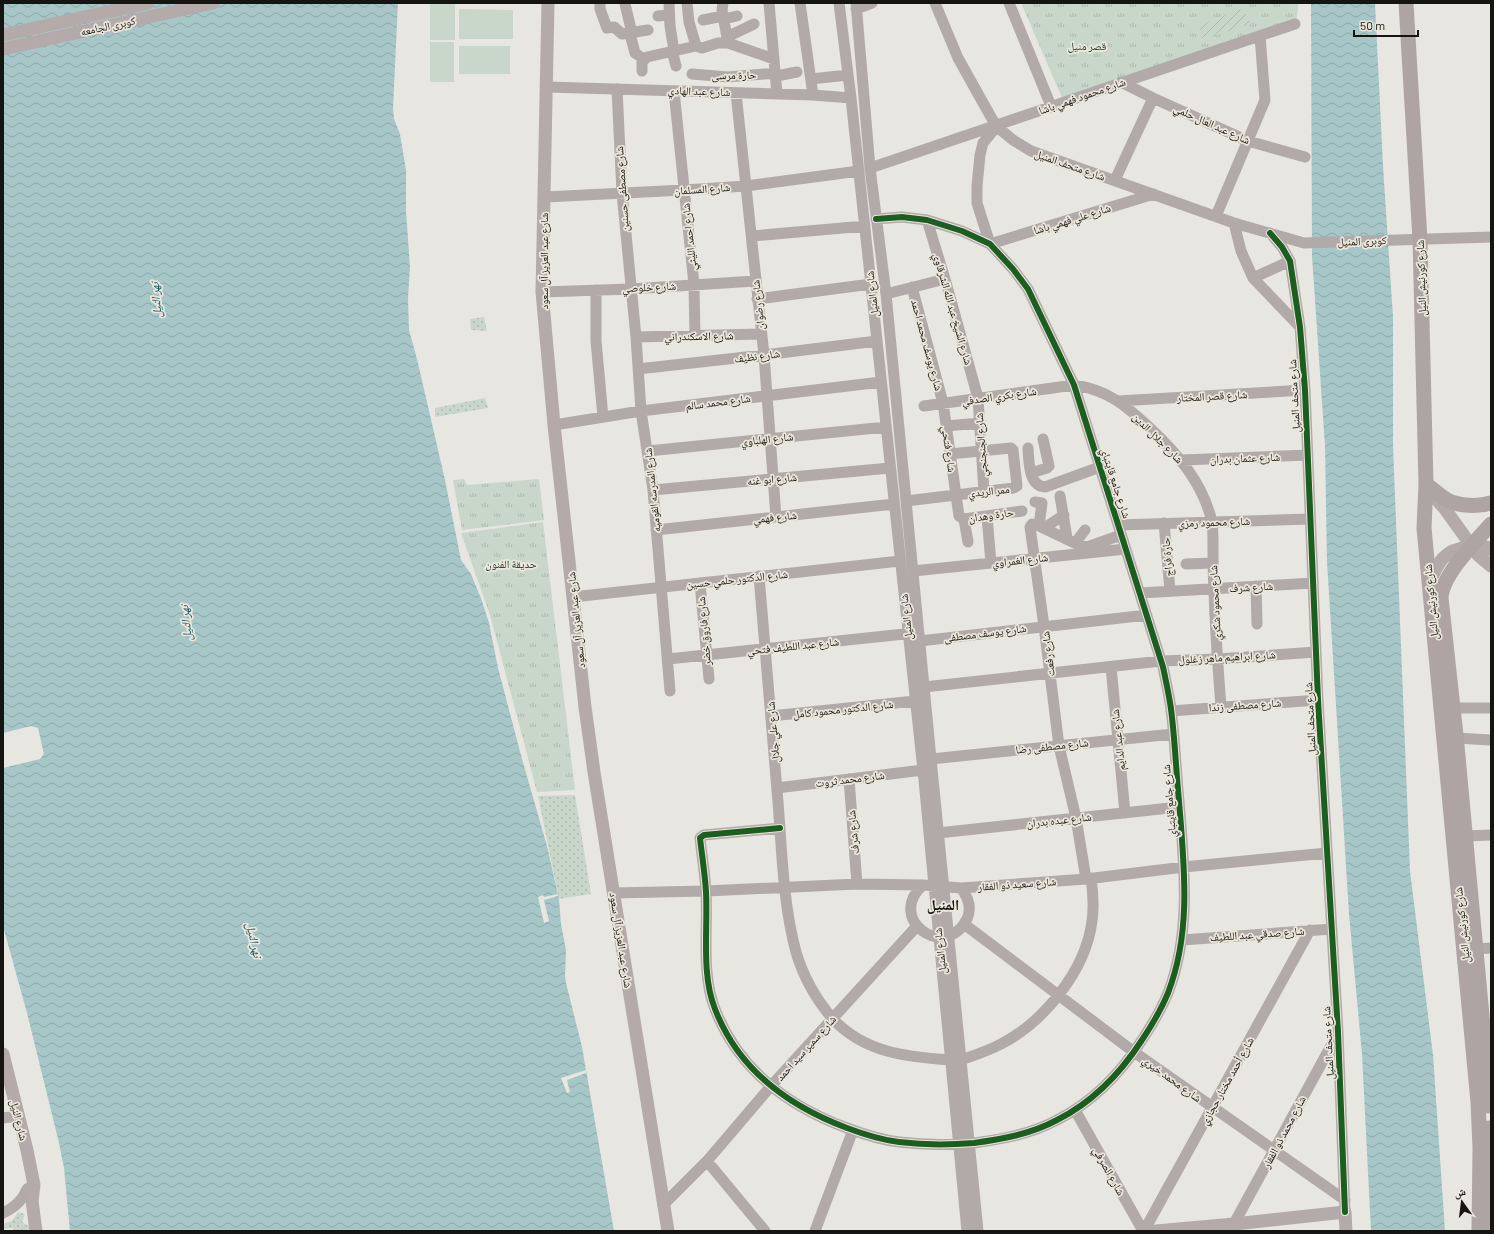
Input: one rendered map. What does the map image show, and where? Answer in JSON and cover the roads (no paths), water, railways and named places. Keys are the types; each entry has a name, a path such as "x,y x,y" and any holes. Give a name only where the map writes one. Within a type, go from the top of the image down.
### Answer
{"highway":[{"name":"شارع كورنيش النيل","path":"1406,3 1420,240 1426,485 1424,528 1478,1102 1480,1148 1487,1206"},
{"path":"1426,485 1447,500 1460,504 1473,506 1491,503"},
{"name":"شارع كورنيش النيل","path":"1487,1206 1491,1153 1488,1048 1475,949 1441,591 1450,574 1491,524"},
{"path":"1472,1231 1487,1206"},
{"path":"1479,1231 1487,1206"},
{"path":"1487,1206 1490,1231"}],"main road":[{"name":"كوبرى الجامعه","path":"3,35 148,3"},
{"name":"كوبرى الجامعه","path":"3,49 213,3"},
{"name":"شارع عبد العزيز آل سعود","path":"548,3 542,292 554,425 594,772 668,1231"},
{"path":"1426,485 1445,509 1471,547 1482,560 1491,566"},
{"path":"1429,584 1438,565 1449,552 1460,548 1481,546 1491,549"},
{"name":"شارع النيل","path":"3,1054 34,1185 32,1201 36,1231"},
{"path":"1156,1231 1233,1229 1345,1206"},
{"name":"شارع متحف المنيل","path":"1345,1206 1346,1231"}],"street":[{"path":"600,3 600,9 607,28 614,28 622,34 648,30"},
{"path":"669,3 664,16 674,51 676,66"},
{"path":"687,3 689,22 696,46"},
{"path":"723,3 722,10 728,40"},
{"path":"769,3 777,94"},
{"path":"800,3 813,95"},
{"name":"شارع المنيل","path":"839,3 851,98 864,169 876,219 886,294 913,571 916,636 915,701 934,886 944,936 964,1144 968,1231"},
{"path":"856,6 872,3"},
{"name":"شارع متحف المنيل","path":"935,3 958,58 996,126 1031,152 1115,180 1234,223 1304,243"},
{"path":"1009,3 1051,106"},
{"path":"625,4 635,53 644,59"},
{"name":"شارع المنيل","path":"856,6 864,169 865,226 900,561 916,636 924,688 938,833 934,886"},
{"path":"703,20 737,16"},
{"path":"642,70 641,65 644,59 696,46 702,48 728,40 754,24"},
{"name":"شارع محمود فهمي باشا","path":"864,169 996,126 1121,82 1295,24"},
{"path":"1216,216 1265,100 1260,36"},
{"path":"728,40 774,59"},
{"name":"حارة مرسى","path":"692,74 728,77 797,72"},
{"path":"811,80 848,75"},
{"name":"شارع عبد العال حلمي","path":"1121,82 1248,141 1305,157"},
{"name":"شارع عبد الهادي","path":"547,87 813,95 851,98"},
{"name":"شارع مصطفى حسنين","path":"617,89 622,193 630,289"},
{"name":"شارع احمد الليثي","path":"674,91 694,284 695,336"},
{"name":"شارع رضوان","path":"736,93 764,355 776,517"},
{"path":"1115,180 1153,98"},
{"path":"990,244 977,203 977,186 980,155 983,142 996,126"},
{"name":"شارع المسلمان","path":"545,197 746,186 864,169"},
{"name":"شارع علي فهمي باشا","path":"990,244 1154,194"},
{"name":"شارع جامع قايتباي","path":"706,891 707,980 712,1000 725,1030 739,1052 755,1073 788,1099 807,1111 828,1121 853,1130 896,1142 917,1144 964,1144 1014,1136 1035,1130 1056,1121 1075,1110 1110,1082 1134,1052 1156,1018 1168,993 1176,967 1182,940 1184,914 1184,867 1171,711 1163,667 1074,385 1028,289 1013,269 990,244 950,226 927,220 902,218 876,219"},
{"name":"شارع الشيخ عبد الله الشرقاوي","path":"927,220 978,398"},
{"path":"1234,223 1241,251 1253,278 1300,326"},
{"path":"752,236 865,226"},
{"name":"شارع متحف المنيل","path":"1270,233 1282,247 1290,260 1300,326 1305,390 1318,700 1338,1032 1345,1206"},
{"path":"1420,240 1491,237"},
{"name":"كوبرى المنيل","path":"1304,243 1420,240"},
{"path":"1253,278 1290,260"},
{"path":"886,294 945,279"},
{"name":"شارع خلوصي","path":"542,292 630,289 755,281"},
{"path":"757,299 871,284"},
{"name":"شارع يوسف محمد احمد","path":"912,287 943,404"},
{"name":"شارع المدرسه القوميه","path":"630,289 636,337 641,411 653,490 670,691"},
{"path":"596,290 596,341 603,417"},
{"name":"شارع الاسكندراني","path":"636,337 761,334"},
{"name":"شارع نظيف","path":"638,369 877,341"},
{"name":"شارع محمد سالم","path":"554,425 641,411 881,382"},
{"name":"شارع بكري الصدفي","path":"924,406 1074,385"},
{"name":"شارع جلال الدين","path":"1074,385 1105,393 1118,401 1146,424 1182,460 1200,489 1212,522"},
{"name":"شارع قصر المختار","path":"1118,401 1305,390"},
{"name":"شارع الجنجنجي","path":"978,398 984,492"},
{"name":"شارع فتحي","path":"943,404 955,495"},
{"path":"946,426 980,423"},
{"name":"شارع الهلباوي","path":"648,451 886,427"},
{"path":"1031,473 1049,466 1043,439"},
{"name":"ممر الريدي","path":"906,500 1015,488 1018,484 1012,448 1010,447 950,454"},
{"path":"1028,448 1031,473 1038,485 1045,487 1100,467"},
{"name":"شارع عثمان بدران","path":"1182,460 1308,456"},
{"name":"شارع ابو غنه","path":"653,490 890,468"},
{"name":"حارة وهدان","path":"955,495 959,516 964,519 1022,511"},
{"path":"1060,496 1071,541"},
{"path":"1035,502 1042,503 1042,527"},
{"name":"شارع فهمي","path":"656,530 894,504"},
{"path":"1042,527 1064,514"},
{"path":"987,516 991,563"},
{"path":"964,519 968,542"},
{"name":"شارع محمود رمزي","path":"1120,530 1164,523 1310,519"},
{"name":"شارع محمود شكري","path":"1212,522 1220,707"},
{"name":"حارة فراج","path":"1164,523 1170,591"},
{"name":"شارع رفعت","path":"956,1060 982,1053 1002,1044 1037,1019 1059,994 1078,965 1086,944 1092,921 1093,898 1059,746 1030,527 1032,524 1042,527"},
{"path":"1042,527 1087,547 1120,530"},
{"path":"1071,541 1085,530"},
{"name":"شارع الغمراوي","path":"913,571 1126,549"},
{"name":"شارع الدكتور حلمي حسين","path":"573,597 900,561"},
{"path":"1186,564 1213,563"},
{"name":"شارع علي جلال","path":"759,576 785,888 796,952 803,973 813,991 833,1019 868,1044 890,1053 920,1058 956,1060"},
{"name":"شارع فاروق خضر","path":"700,583 709,679"},
{"name":"شارع شرف","path":"1140,593 1313,583"},
{"path":"1256,586 1257,624"},
{"name":"شارع يوسف مصطفى","path":"916,636 1044,626 1147,615"},
{"name":"شارع عبد اللطيف فتحي","path":"668,659 916,636"},
{"name":"شارع ابراهيم ماهر زغلول","path":"924,688 1161,661 1218,659 1316,652"},
{"name":"شارع عبد الدايم","path":"1111,667 1125,813"},
{"name":"شارع مصطفى زندا","path":"1171,711 1318,700"},
{"name":"شارع الدكتور محمود كامل","path":"771,716 915,701"},
{"path":"1453,708 1491,708"},
{"name":"شارع مصطفى رضا","path":"931,759 1173,734"},
{"path":"1456,738 1491,740"},
{"name":"شارع محمد ثروت","path":"777,788 923,770"},
{"name":"شارع شرف","path":"849,779 857,884"},
{"name":"شارع عبده بدران","path":"938,833 1179,807"},
{"path":"706,891 701,836 780,828"},
{"path":"1465,836 1491,836"},
{"name":"شارع سعيد ذو الفقار","path":"613,893 706,891 857,884 961,888 1088,879 1184,867 1327,853"},
{"path":"934,886 918,890 913,897 911,904 911,912 917,926 930,936 944,936 957,932 964,924 968,917 969,906 966,894 961,888"},
{"name":"شارع محمد خيري","path":"964,924 1059,994 1134,1052 1274,1151 1345,1206"},
{"name":"شارع سمير سيد احمد","path":"664,1205 707,1161 771,1086 917,926"},
{"name":"شارع صدقي عبد اللطيف","path":"1182,940 1332,929"},
{"name":"شارع أحمد مختار حجازي","path":"1143,1231 1310,930"},
{"path":"1475,949 1491,948"},
{"name":"شارع محمد ذو الفقار","path":"1233,1229 1338,1032"},
{"name":"شارع الصرفي","path":"1075,1110 1143,1231"},
{"path":"3,1118 18,1116"},
{"path":"815,1231 853,1130"},
{"name":"شارع المنيل","path":"964,1144 978,1231"},
{"path":"707,1161 765,1231"},
{"path":"3,1213 18,1204 27,1189 34,1185"}],"water":[{"name":"نهر النيل","path":"3,3 398,3 393,108 394,119 400,134 406,170 406,211 410,267 408,298 409,330 445,480 461,560 471,574 489,623 498,668 547,846 559,899 561,924 566,950 566,983 582,1047 614,1231 70,1231 64,1168 59,1143 27,1013 3,926 3,768 40,759 44,754 38,728 31,726 3,733"},
{"path":"1311,3 1375,3 1383,166 1393,317 1393,446 1410,871 1433,1055 1445,1231 1371,1231 1362,1054 1349,914 1327,562 1325,446 1312,256"}],"district":[{"name":"المنيل","path":"943,905"}],"park label":[{"name":"قصر منيل","path":"1087,46"},
{"name":"حديقة الفنون","path":"511,564"}]}
